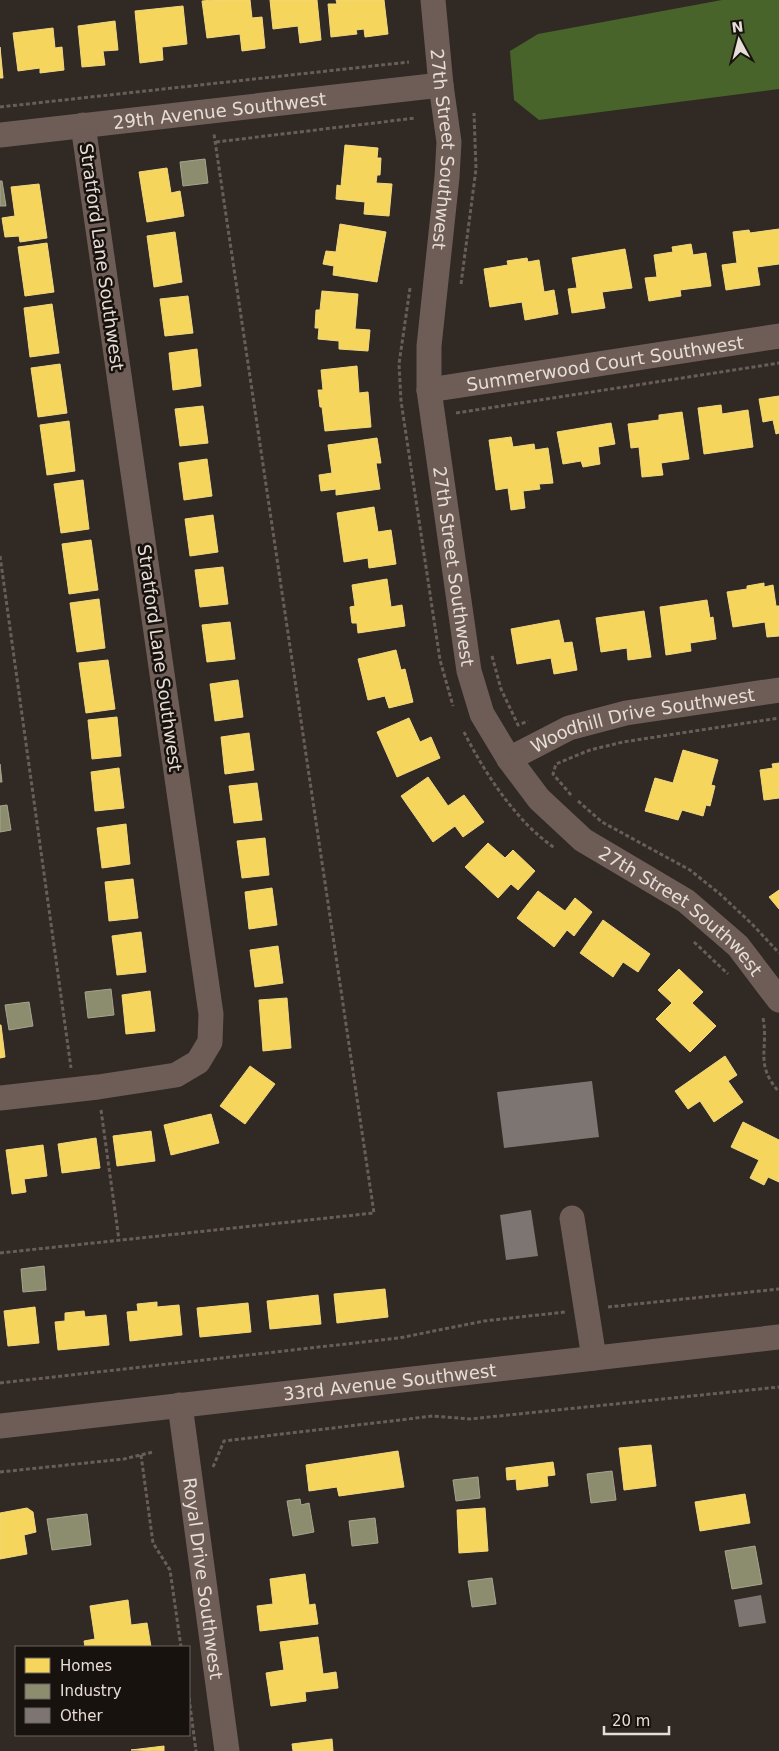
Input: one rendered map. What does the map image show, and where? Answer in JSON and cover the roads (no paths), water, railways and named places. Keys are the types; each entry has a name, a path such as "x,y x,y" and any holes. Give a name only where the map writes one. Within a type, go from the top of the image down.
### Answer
{"street":[{"name":"27th Street Southwest","path":"433,0 441,85 449,142 448,176 429,346 429,390 469,671 482,714 509,759 540,799 583,840 686,901 738,946 771,1009"},
{"name":"29th Avenue Southwest","path":"0,135 441,85"},
{"name":"Stratford Lane Southwest","path":"0,1098 176,1075 198,1062 210,1042 211,1014 83,125"},
{"name":"Summerwood Court Southwest","path":"429,390 779,336"},
{"name":"Woodhill Drive Southwest","path":"509,759 569,728 626,713 779,690"},
{"path":"572,1218 594,1358"},
{"name":"33rd Avenue Southwest","path":"0,1426 779,1337"},
{"name":"Royal Drive Southwest","path":"180,1405 227,1751"}]}
